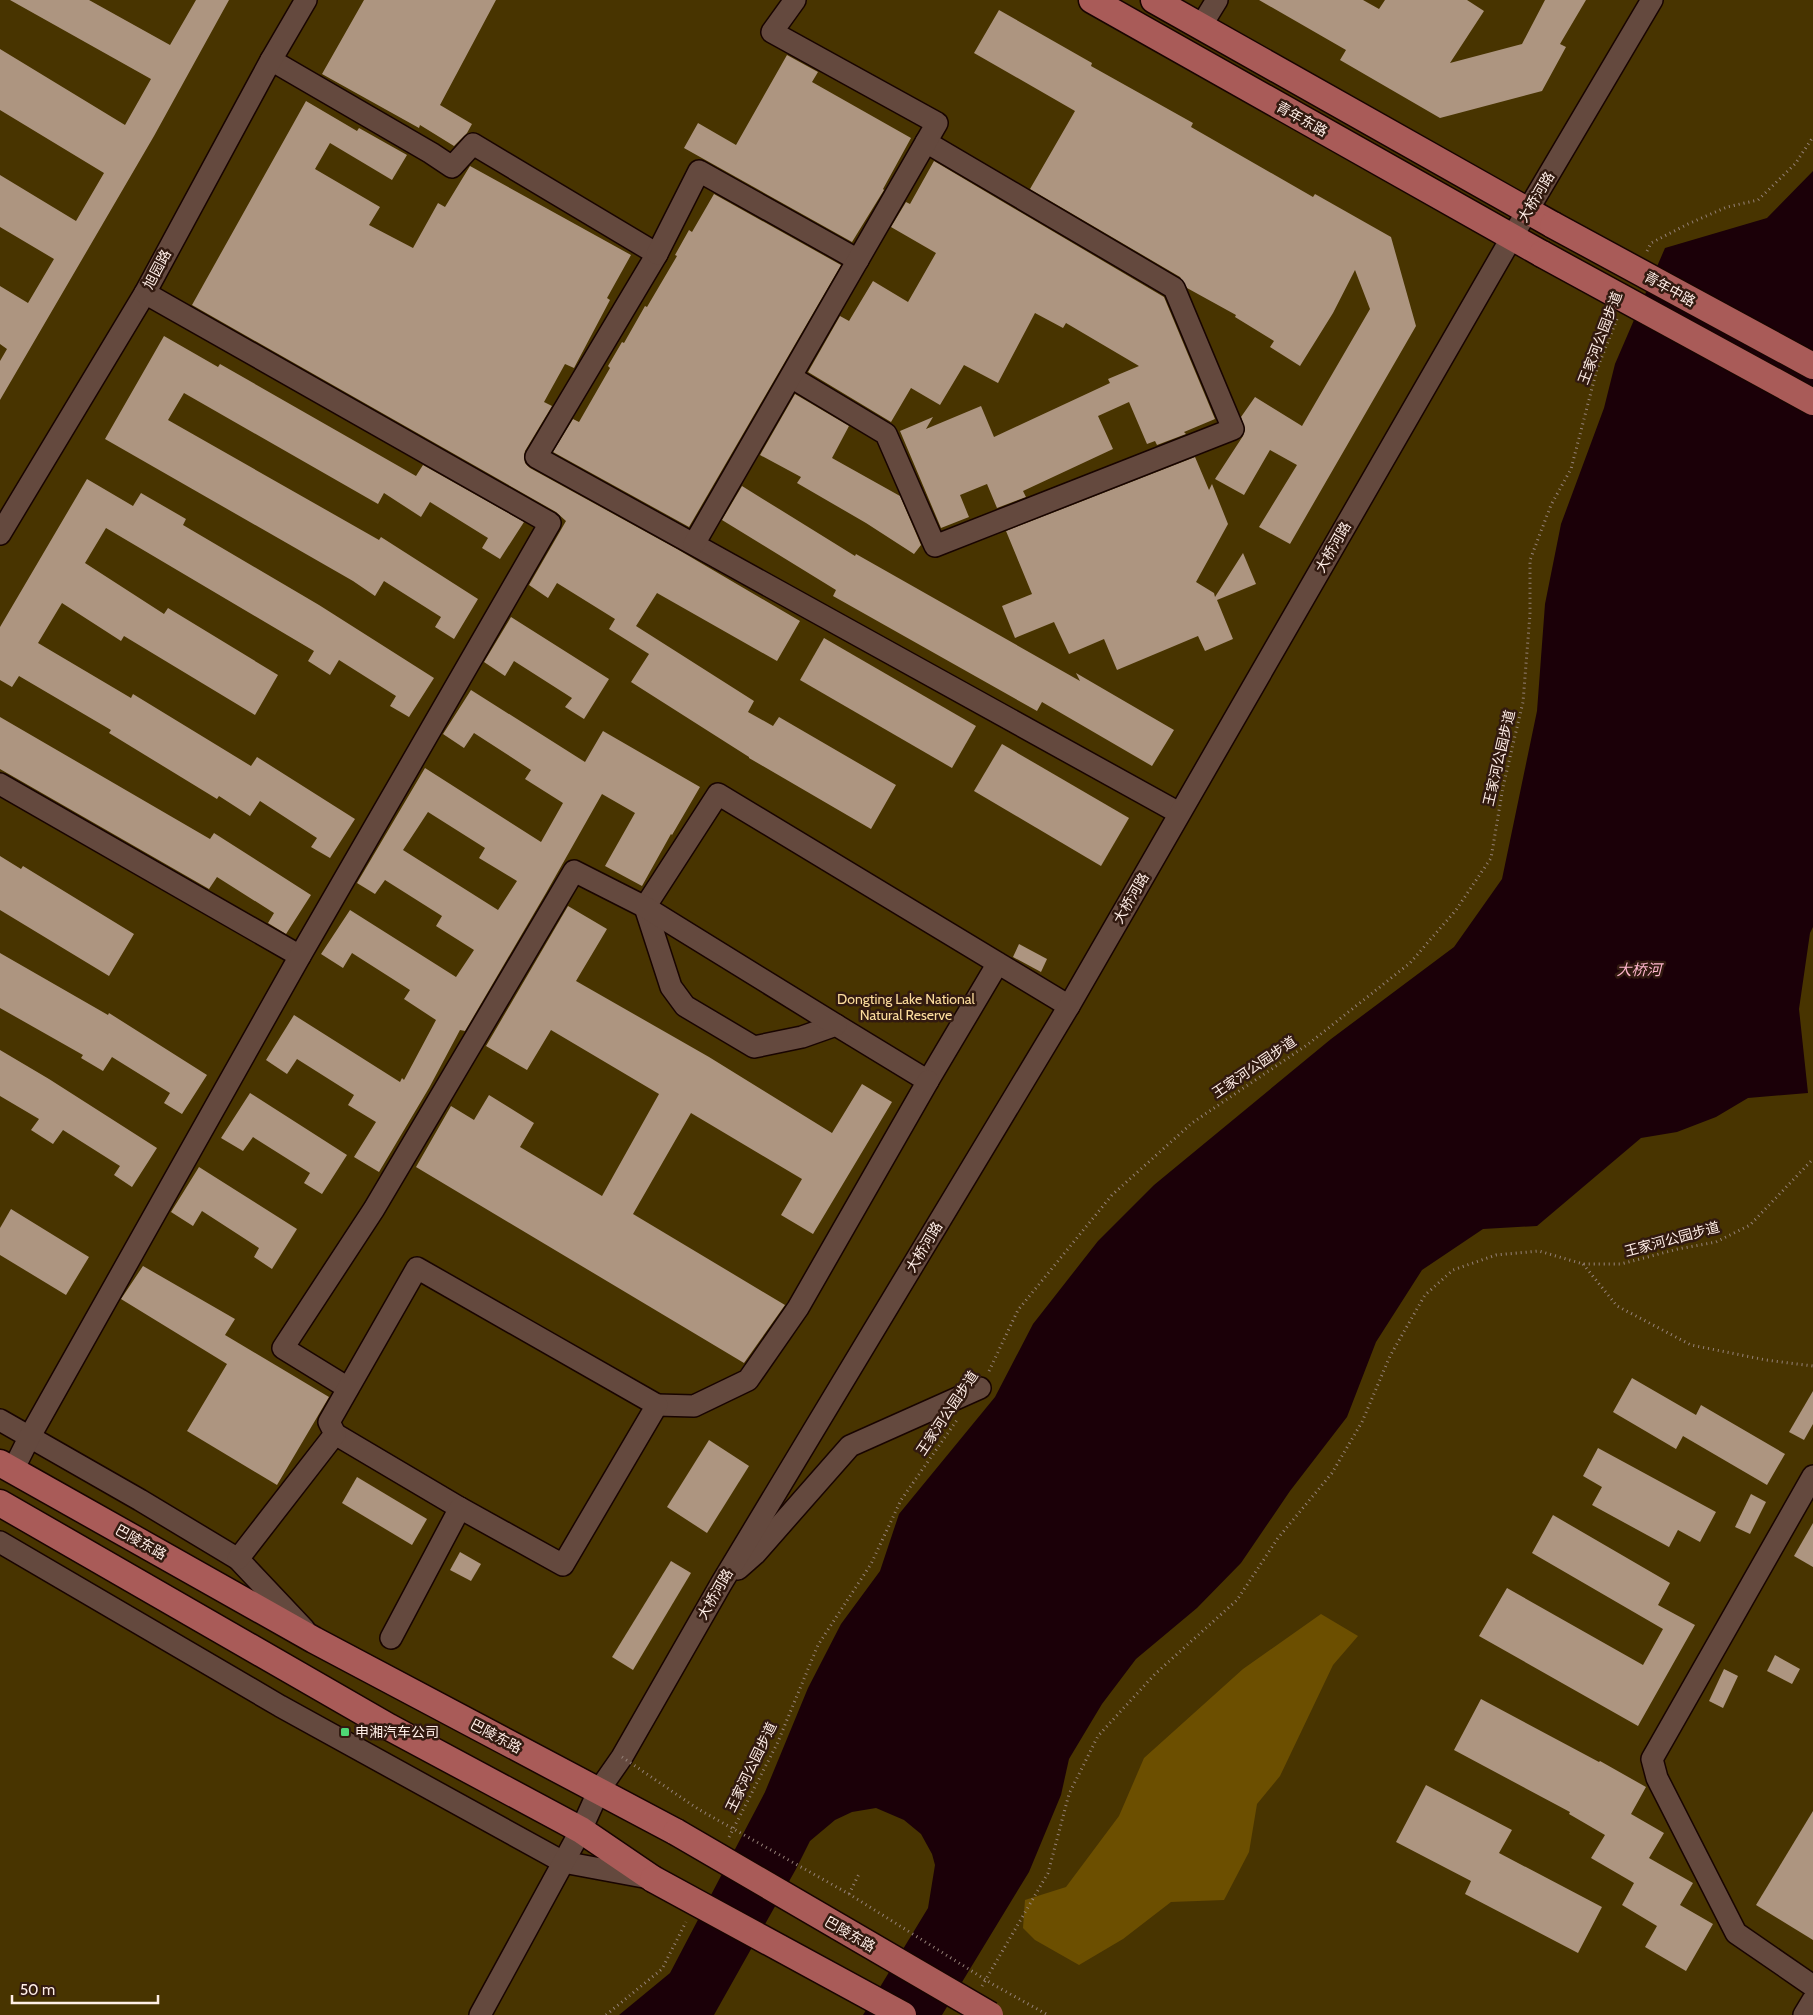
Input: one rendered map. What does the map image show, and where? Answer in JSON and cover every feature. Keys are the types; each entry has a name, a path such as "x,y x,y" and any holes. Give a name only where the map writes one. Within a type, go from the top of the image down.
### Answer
{"main road":[{"name":"青年东路","path":"1092,0 1542,254 1813,402"},
{"path":"1154,0 1528,210"},
{"name":"青年中路","path":"1528,210 1813,366"},
{"name":"巴陵东路","path":"7,1466 314,1640 676,1832 990,2015"},
{"path":"0,1503 389,1727 581,1830 653,1879 903,2015"}],"street":[{"name":"旭园路","path":"0,534 144,293 271,60 306,0"},
{"path":"694,544 937,123 772,32 795,0"},
{"path":"1201,26 1217,0"},
{"name":"大桥河路","path":"480,2015 581,1830 598,1790 622,1757 721,1584 1069,1006 1512,237 1652,0"},
{"path":"271,60 452,167 473,144 657,254"},
{"path":"790,377 886,434 935,546 1233,429 1174,288 926,142"},
{"path":"858,260 699,171 657,254 536,457 1180,813"},
{"path":"7,1466 30,1436 300,956 550,522 144,293"},
{"path":"0,784 300,956"},
{"path":"645,907 718,794 1069,1006"},
{"path":"348,1388 283,1348 374,1209 574,871 645,907 928,1081"},
{"path":"645,907 672,987 685,1006 754,1047 802,1037 836,1025"},
{"path":"657,1405 564,1565 460,1508 335,1434 329,1422 417,1268 657,1405 694,1406 748,1380 798,1308 998,963"},
{"path":"721,1584 755,1554 850,1446 980,1388"},
{"path":"0,1420 140,1500 238,1559 314,1640"},
{"path":"238,1559 335,1434"},
{"path":"1813,1476 1652,1759 1658,1778 1736,1933 1813,1986"},
{"path":"391,1638 460,1508"},
{"path":"0,1542 280,1706 563,1862 653,1879"},
{"path":"1804,2015 1813,2000"}],"path":[{"path":"1643,260 1651,243 1727,207 1758,200 1795,164 1813,137"},
{"name":"王家河公园步道","path":"728,1839 777,1744 818,1645 871,1564 901,1500 980,1388 1018,1310 1112,1195 1192,1123 1307,1045 1410,963 1456,910 1491,858 1503,787 1523,702 1530,614 1530,560 1551,505 1571,468 1597,369 1619,313"},
{"name":"王家河公园步道","path":"980,1990 1048,1872 1069,1794 1098,1736 1155,1674 1237,1600 1278,1538 1332,1473 1362,1422 1390,1356 1425,1295 1453,1270 1496,1255 1539,1250 1583,1264 1621,1264 1678,1249 1716,1242 1750,1225 1813,1159"},
{"path":"1583,1264 1617,1306 1691,1345 1766,1360 1813,1366"},
{"path":"622,1757 698,1809 849,1894 994,1985 1048,2015"},
{"path":"849,1894 860,1872"},
{"path":"606,2015 662,1969 688,1917"}],"green space":[{"name":"Dongting Lake National Natural Reserve","path":"0,0 1813,0 1813,2015 0,2015"}],"shaded area":[{"path":"1321,1614 1358,1636 1333,1665 1280,1776 1257,1804 1249,1852 1224,1900 1171,1902 1123,1939 1079,1965 1035,1940 1023,1928 1025,1900 1066,1887 1119,1816 1144,1758 1243,1669"}],"water":[{"name":"大桥河","path":"1813,171 1813,927 1810,933 1799,1009 1808,1093 1748,1098 1716,1117 1677,1132 1641,1138 1537,1226 1483,1229 1422,1270 1376,1342 1347,1417 1290,1491 1241,1563 1197,1608 1136,1659 1102,1704 1069,1759 1061,1795 1029,1872 942,2015 863,2015 928,1908 935,1865 932,1854 921,1834 904,1820 876,1808 852,1812 835,1820 810,1841 714,2015 619,2015 670,1973 765,1792 808,1688 841,1624 880,1571 899,1514 995,1397 1033,1324 1098,1241 1154,1185 1331,1039 1454,947 1502,879 1537,711 1545,604 1561,524 1604,408 1615,364 1665,248 1767,218"}],"building":[{"path":"10,0 89,0 170,45 196,0 229,0 154,136 0,400 0,361 7,349 0,344 0,286 28,303 54,259 0,227 0,175 76,221 104,173 0,110 0,49 125,125 151,79"},
{"path":"364,0 496,0 440,105 472,124 467,133 454,146 420,125 419,128 322,74"},
{"path":"1259,0 1363,0 1379,9 1385,0 1467,0 1484,11 1450,63 1522,44 1545,0 1586,0 1560,44 1566,47 1542,91 1440,118 1340,60 1346,50"},
{"path":"999,10 1092,63 1091,66 1193,123 1191,127 1313,197 1315,194 1391,237 1416,326 1290,544 1259,527 1297,465 1270,450 1244,495 1215,479 1243,436 1245,430 1241,417 1255,397 1302,426 1370,309 1355,270 1333,313 1300,366 1270,347 1274,341 1235,317 1236,315 1187,288 1180,277 1030,189 1075,111 974,53"},
{"path":"787,55 818,72 812,82 911,138 884,190 852,242 684,148 698,123 736,145"},
{"path":"306,101 357,131 359,128 407,155 392,180 330,143 315,169 380,207 369,225 413,248 438,203 445,207 470,166 631,255 607,298 610,300 574,368 565,364 544,402 552,406 525,451 525,463 530,468 677,549 800,621 777,661 657,593 636,626 754,701 748,712 773,726 779,717 896,785 871,829 749,758 631,682 649,654 609,629 615,619 557,583 548,598 529,585 566,521 556,512 192,305"},
{"path":"934,161 1164,297 1215,419 1184,432 1186,434 1157,445 1155,441 1147,444 1129,402 1098,416 1113,449 1023,491 1026,497 997,508 987,484 960,495 969,517 941,528 900,431 933,417 926,429 981,406 994,437 1110,383 1108,379 1139,366 1066,323 1063,328 1035,313 998,383 964,365 940,405 911,388 891,422 808,372 840,316 849,321 873,281 908,302 936,253 891,227 906,202 910,204"},
{"path":"714,194 841,265 689,527 553,452 573,419 579,422 610,368 608,366 622,342 624,343 645,306 647,307 677,256 675,255 689,230 692,232"},
{"path":"164,336 218,367 220,364 416,476 423,465 524,522 500,559 482,548 488,538 430,502 421,517 384,493 378,504 184,393 168,420 379,540 381,537 478,599 454,639 435,627 441,617 384,581 375,596 353,581 105,439"},
{"path":"795,394 849,426 832,458 900,496 921,545 914,554 866,523 797,483 801,477 760,455"},
{"path":"1195,457 1209,490 1212,484 1228,524 1196,582 1214,593 1215,597 1243,553 1256,584 1217,600 1233,639 1205,651 1198,636 1117,670 1104,639 1069,654 1054,622 1015,638 1002,606 1032,594 1006,531"},
{"path":"87,479 133,506 141,493 186,519 183,525 319,605 434,678 409,717 390,706 396,696 339,660 330,675 308,661 314,651 106,528 85,563 164,614 168,608 278,675 255,715 124,636 121,641 62,603 38,643 131,698 133,694 251,766 257,757 355,819 330,858 311,847 317,838 260,801 250,816 219,796 217,799 109,733 111,730 19,676 12,687 0,680 0,627"},
{"path":"742,486 855,556 856,554 1080,681 1076,673 1174,730 1152,766 1042,702 1037,711 833,596 836,590 722,520"},
{"path":"511,617 609,679 584,719 565,707 572,698 514,661 505,676 484,662"},
{"path":"824,638 976,726 952,768 800,680"},
{"path":"471,690 585,762 603,731 700,787 642,886 605,866 635,813 602,794 465,1031 460,1030 429,1088 379,1172 354,1157 376,1122 348,1105 354,1095 297,1059 287,1074 266,1060 294,1015 400,1082 402,1078 404,1080 436,1020 404,999 410,990 352,953 343,968 321,954 350,910 456,977 474,950 436,926 442,916 385,880 375,894 357,883 425,768 541,842 563,803 525,779 531,770 474,733 464,748 443,734","holes":["428,812 485,848 479,858 517,881 498,910 403,850"]},
{"path":"0,717 210,839 214,833 311,895 286,934 268,923 274,913 217,877 209,889 0,769"},
{"path":"1002,744 1129,818 1101,866 974,791"},
{"path":"0,856 21,869 23,866 134,934 109,976 0,910"},
{"path":"568,906 607,929 576,981 709,1057 832,1133 862,1084 892,1102 813,1234 781,1215 802,1179 691,1113 633,1214 785,1305 744,1363 416,1167 451,1106 474,1120 489,1095 534,1123 520,1147 602,1196 659,1094 551,1030 527,1070 486,1046"},
{"path":"1019,944 1047,959 1041,972 1013,957"},
{"path":"0,953 108,1015 109,1013 207,1075 182,1114 164,1103 170,1093 112,1057 103,1071 81,1058 83,1055 0,1008"},
{"path":"0,1050 157,1148 132,1187 114,1175 120,1166 63,1130 53,1144 31,1130 39,1119 0,1096"},
{"path":"250,1093 347,1155 322,1194 304,1183 310,1173 253,1137 243,1151 221,1138"},
{"path":"199,1167 297,1229 272,1269 254,1257 259,1248 202,1211 193,1226 171,1212"},
{"path":"11,1209 89,1257 66,1295 0,1255 0,1228"},
{"path":"143,1266 235,1319 225,1335 329,1397 277,1485 187,1431 227,1364 121,1299"},
{"path":"1632,1378 1696,1415 1701,1405 1785,1454 1767,1485 1683,1436 1676,1449 1613,1412"},
{"path":"1813,1391 1813,1424 1804,1440 1789,1432"},
{"path":"709,1440 749,1466 707,1533 667,1507"},
{"path":"1598,1448 1716,1512 1700,1542 1678,1530 1669,1547 1592,1505 1602,1487 1583,1476"},
{"path":"357,1477 427,1519 412,1545 342,1503"},
{"path":"1751,1494 1766,1502 1750,1534 1735,1527"},
{"path":"1553,1515 1670,1583 1658,1605 1695,1625 1638,1726 1479,1636 1507,1588 1643,1665 1663,1629 1532,1553"},
{"path":"1813,1523 1813,1567 1794,1556"},
{"path":"460,1552 481,1564 471,1581 450,1570"},
{"path":"671,1561 691,1573 633,1670 612,1657"},
{"path":"1775,1655 1800,1669 1792,1684 1767,1671"},
{"path":"1724,1669 1738,1676 1723,1708 1709,1701"},
{"path":"1481,1699 1646,1787 1631,1814 1664,1833 1649,1858 1693,1883 1680,1905 1713,1924 1686,1971 1645,1947 1657,1926 1622,1905 1634,1883 1591,1858 1605,1835 1569,1814 1570,1812 1454,1750"},
{"path":"1426,1785 1512,1830 1499,1853 1602,1907 1578,1953 1465,1894 1471,1881 1396,1842"},
{"path":"1813,1811 1813,1940 1756,1905"}],"place":[{"name":"申湘汽车公司","path":"345,1732"}]}
